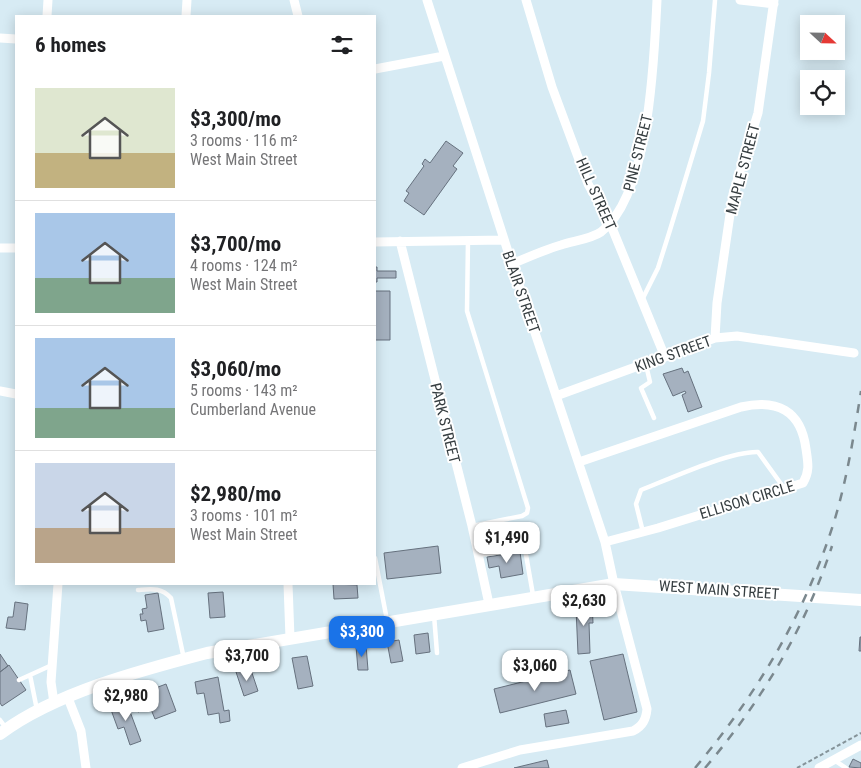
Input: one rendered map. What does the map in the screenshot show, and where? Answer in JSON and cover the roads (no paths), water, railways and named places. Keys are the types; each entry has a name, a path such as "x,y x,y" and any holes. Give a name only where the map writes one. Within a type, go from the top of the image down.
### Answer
{"main road":[{"name":"WEST MAIN STREET","path":"2,728 54,703 152,668 184,659 290,638 614,584 861,600"}],"street":[{"path":"47,15 48,0"},
{"path":"186,15 187,0"},
{"path":"294,0 298,15"},
{"name":"BLAIR STREET","path":"427,0 504,240 605,542 614,584 647,709 640,728 633,731 520,750 462,768"},
{"name":"HILL STREET","path":"526,0 552,86 588,184 610,223 641,302 649,315 664,357"},
{"name":"PINE STREET","path":"512,264 561,245 600,233 624,204 643,139 652,94 658,0"},
{"path":"740,0 774,2"},
{"name":"MAPLE STREET","path":"715,338 717,303 733,194 758,113 774,2"},
{"path":"0,38 15,39"},
{"path":"376,69 444,56"},
{"path":"376,242 504,240"},
{"name":"PARK STREET","path":"400,241 490,604"},
{"path":"0,248 15,248"},
{"name":"KING STREET","path":"556,396 646,365 715,338 737,336 854,353"},
{"path":"0,391 15,394"},
{"name":"ELLISON CIRCLE","path":"579,462 741,407 761,402 780,406 791,414 805,437 809,472 803,483 605,542"},
{"path":"54,703 51,682 58,585"},
{"path":"288,585 290,638"},
{"path":"68,698 81,731 86,768"},
{"path":"819,768 861,746"}],"lane":[{"path":"641,302 658,268 703,121 715,0"},
{"path":"468,240 467,311 528,508 522,516 472,526"},
{"path":"646,365 650,382 641,388 654,418"},
{"path":"643,532 636,504 641,490 690,470 746,453 758,452 784,488"},
{"path":"479,555 525,549 533,598"},
{"path":"376,563 387,622"},
{"path":"138,590 156,589 165,591 171,598 184,659"},
{"path":"434,614 437,653"},
{"path":"19,680 53,665"},
{"path":"30,675 38,712"},
{"path":"834,760 846,768"}],"railway":[{"path":"695,768 718,740 759,682 794,621 809,589 839,506 850,457 861,391"},
{"path":"705,768 763,691 809,606 832,546"}]}
